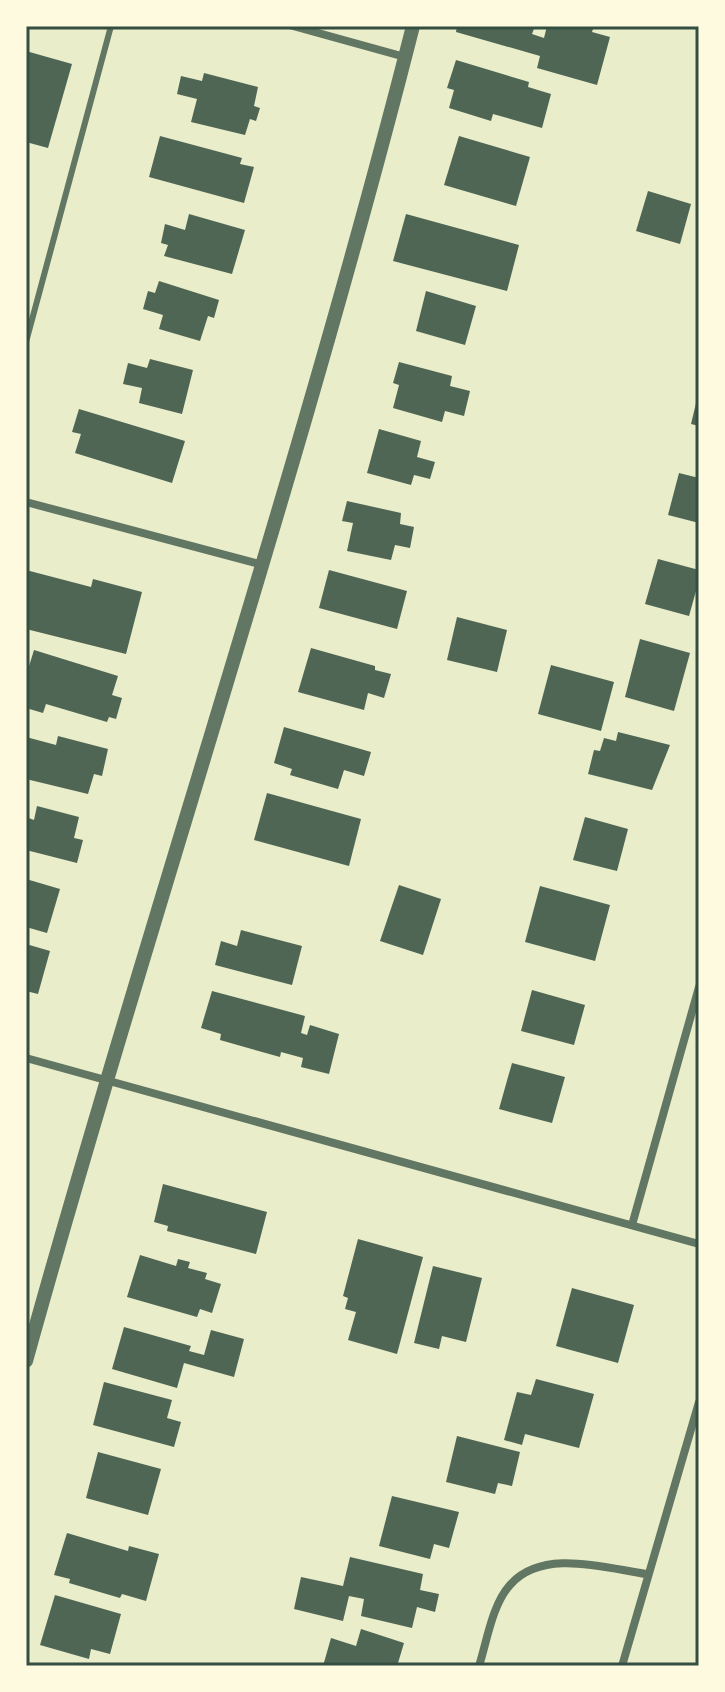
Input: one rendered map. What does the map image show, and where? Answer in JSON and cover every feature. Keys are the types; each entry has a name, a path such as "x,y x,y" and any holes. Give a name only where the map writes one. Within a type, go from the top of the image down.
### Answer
{"street":[{"path":"293,26 405,57"},
{"path":"26,1361 105,1079 263,565 413,26"},
{"path":"26,502 263,565"},
{"path":"632,1225 699,987"},
{"path":"26,1058 699,1244"},
{"path":"622,1666 646,1574 699,1402"},
{"path":"479,1666 494,1615 509,1585 529,1569 567,1563 646,1574"}],"lane":[{"path":"26,342 111,26"}],"building":[{"path":"457,26 535,26 532,34 544,38 547,26 594,26 592,32 610,37 597,85 537,68 540,56 456,32"},
{"path":"26,51 72,64 48,148 26,142"},
{"path":"456,60 529,82 528,87 551,94 542,128 493,114 491,121 449,108 454,90 447,88"},
{"path":"204,73 258,87 254,106 260,108 256,121 250,119 245,135 191,122 197,99 177,94 181,76 202,81"},
{"path":"160,136 242,158 240,164 254,167 244,203 149,177"},
{"path":"459,136 530,157 516,206 444,185"},
{"path":"648,191 691,204 680,244 636,231"},
{"path":"189,214 245,230 232,274 164,256 168,245 161,243 165,224 185,230"},
{"path":"406,214 519,245 507,291 393,261"},
{"path":"159,281 219,300 214,318 208,316 200,341 159,329 163,315 143,309 148,291 155,293"},
{"path":"426,291 476,306 465,345 416,331"},
{"path":"150,359 193,370 182,414 139,403 142,388 123,384 128,363 147,368"},
{"path":"399,362 452,376 450,386 470,391 464,416 445,411 442,422 393,408 399,385 393,383"},
{"path":"699,395 699,426 691,424"},
{"path":"79,409 185,441 172,483 75,453 81,434 72,432"},
{"path":"379,429 421,441 417,457 435,462 430,479 414,475 411,485 367,473"},
{"path":"679,473 699,478 699,523 668,515"},
{"path":"347,501 401,513 400,524 414,527 410,548 395,545 391,560 347,551 353,523 342,521"},
{"path":"658,559 699,570 699,592 696,591 689,616 645,604"},
{"path":"26,570 91,587 93,579 142,592 126,654 26,629"},
{"path":"329,570 407,591 397,629 319,608"},
{"path":"457,617 507,630 497,672 447,660"},
{"path":"640,639 690,653 674,711 625,697"},
{"path":"311,648 375,666 375,670 391,674 384,698 368,693 364,710 298,692"},
{"path":"34,650 118,676 112,695 122,698 116,719 109,717 107,722 46,704 43,713 26,708 26,676"},
{"path":"551,665 614,682 601,731 538,714"},
{"path":"284,727 371,752 364,776 344,770 338,789 290,775 292,769 274,763"},
{"path":"618,732 670,745 652,790 588,774 594,750 600,751 604,738 616,741"},
{"path":"58,736 108,749 102,776 94,774 88,794 26,779 26,737 56,745"},
{"path":"267,793 361,819 349,866 254,840"},
{"path":"37,806 79,817 74,838 83,840 77,863 26,850 26,817 34,820"},
{"path":"585,817 628,829 617,871 573,860"},
{"path":"26,879 60,889 47,933 26,927"},
{"path":"399,885 441,899 423,955 380,941"},
{"path":"540,886 610,905 595,961 525,942"},
{"path":"241,930 302,946 292,985 215,965 221,941 237,946"},
{"path":"26,944 50,951 38,994 26,991"},
{"path":"532,990 585,1005 574,1045 521,1031"},
{"path":"212,991 305,1016 301,1033 307,1035 310,1025 339,1034 329,1074 301,1067 303,1058 281,1052 280,1057 220,1040 221,1034 201,1028"},
{"path":"512,1063 565,1077 552,1123 499,1109"},
{"path":"163,1184 267,1212 256,1254 167,1231 168,1226 154,1222"},
{"path":"358,1239 423,1257 397,1354 348,1340 356,1312 345,1309 348,1298 343,1296"},
{"path":"140,1255 176,1266 178,1259 190,1262 188,1268 207,1273 205,1279 221,1284 212,1313 200,1309 197,1317 127,1297"},
{"path":"433,1266 482,1278 466,1342 442,1336 439,1349 414,1343"},
{"path":"572,1288 634,1305 618,1363 556,1346"},
{"path":"124,1327 191,1346 189,1351 204,1355 211,1330 244,1339 234,1377 184,1363 177,1388 112,1369"},
{"path":"536,1379 594,1394 579,1448 525,1434 522,1445 504,1440 517,1392 531,1395"},
{"path":"104,1382 172,1400 167,1418 181,1422 174,1447 93,1425"},
{"path":"457,1436 520,1452 512,1486 498,1483 495,1494 446,1482"},
{"path":"98,1452 161,1469 148,1515 86,1498"},
{"path":"392,1496 459,1512 449,1548 434,1544 430,1559 379,1546"},
{"path":"67,1533 128,1551 129,1546 159,1554 146,1601 122,1594 120,1598 69,1583 70,1579 54,1575"},
{"path":"350,1557 423,1574 420,1590 439,1594 435,1612 417,1607 412,1628 361,1616 364,1599 349,1596 343,1621 294,1609 301,1577 343,1586"},
{"path":"55,1595 121,1614 110,1654 91,1649 89,1659 40,1645"},
{"path":"361,1629 404,1643 398,1663 405,1666 323,1666 331,1638 356,1646"}]}
